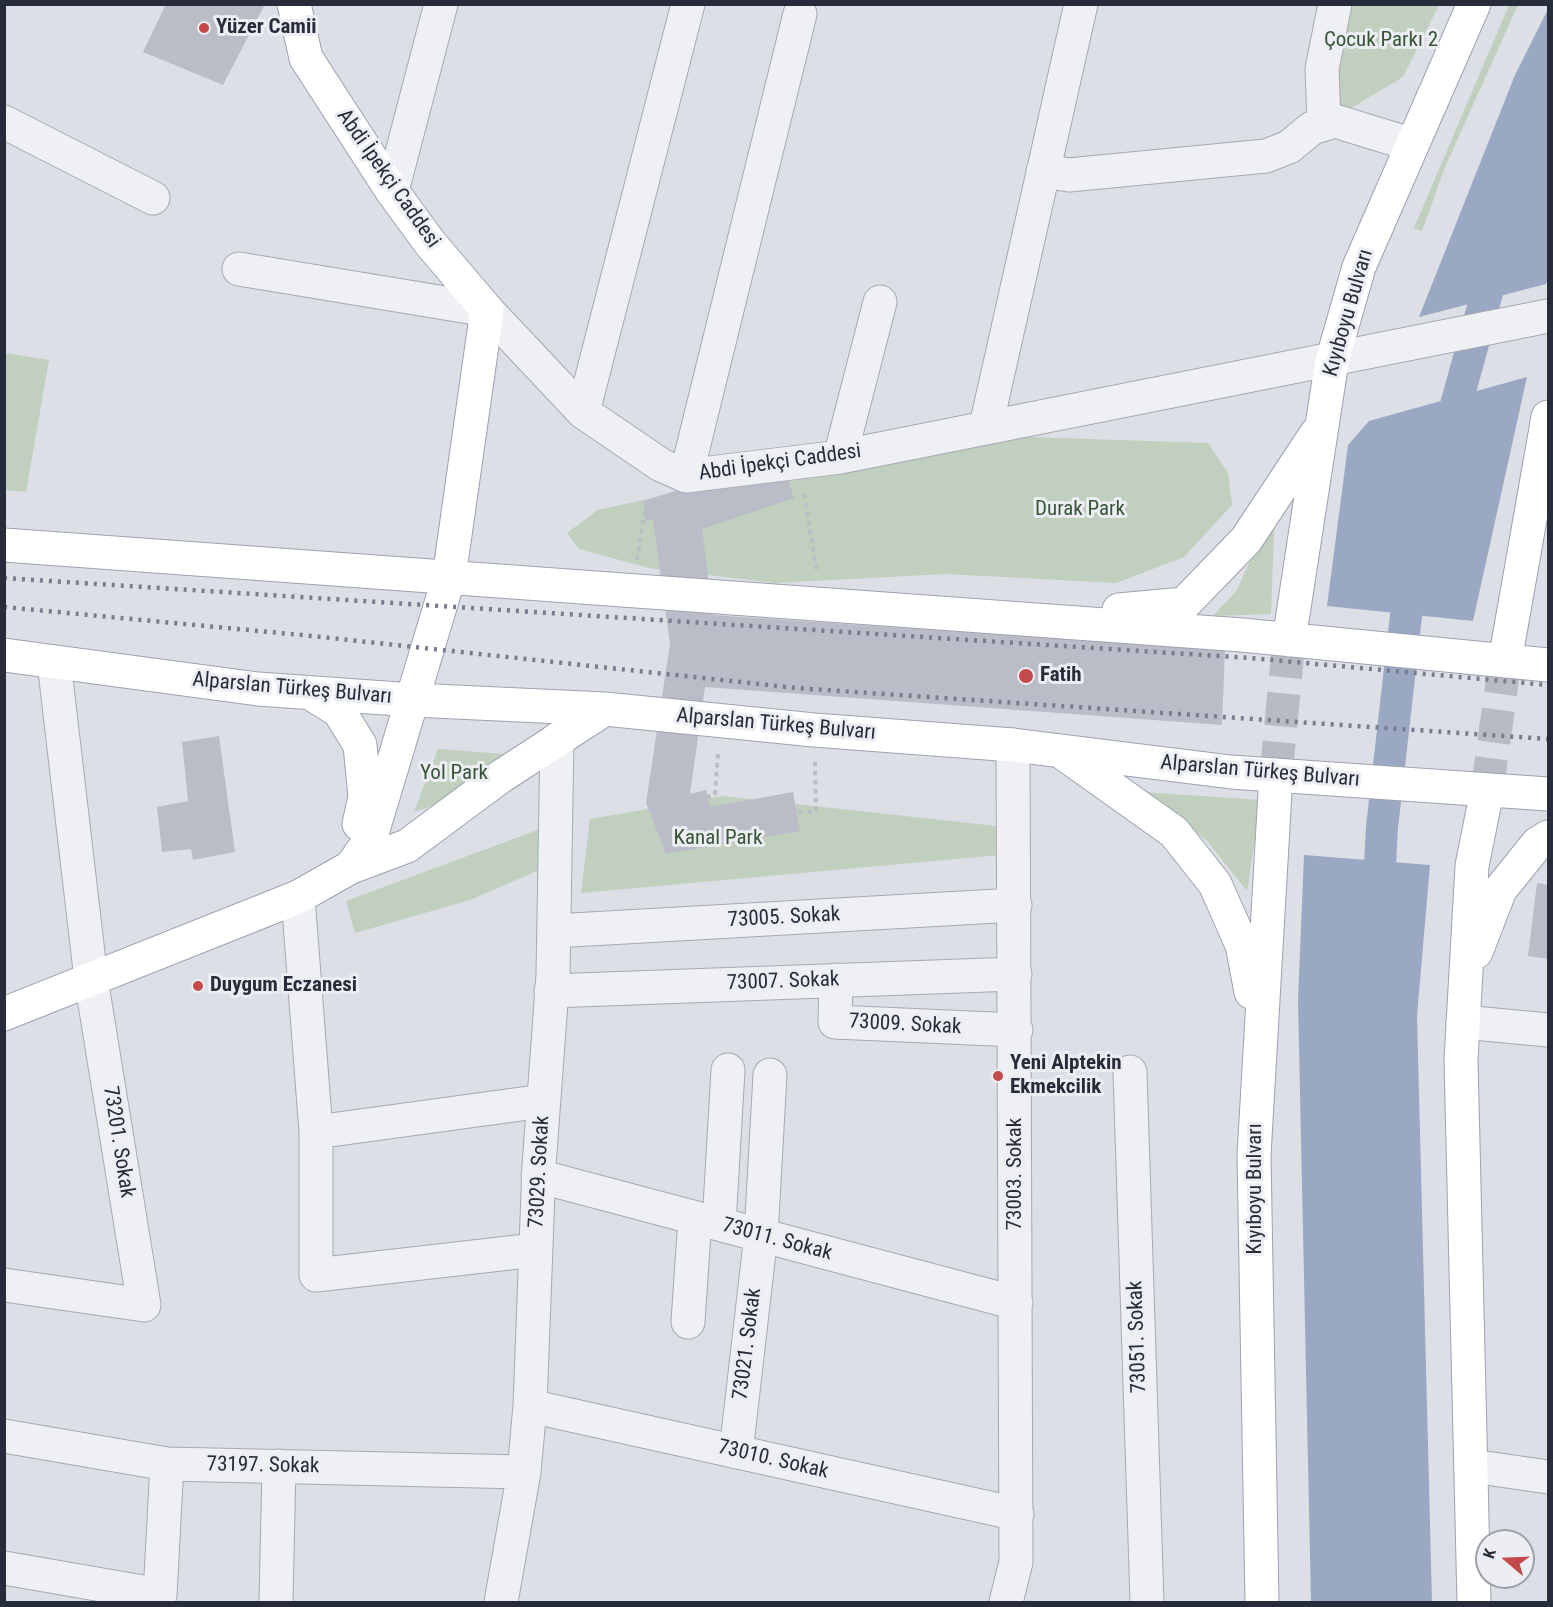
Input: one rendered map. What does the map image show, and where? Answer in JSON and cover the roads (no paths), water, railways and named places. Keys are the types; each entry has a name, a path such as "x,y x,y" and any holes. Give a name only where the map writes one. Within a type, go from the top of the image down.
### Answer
{"main road":[{"name":"Abdi İpekçi Caddesi","path":"294,4 306,58 392,191 430,243 487,310"},
{"name":"Kıyıboyu Bulvarı","path":"1289,640 1322,425 1323,362 1410,144 1474,4"},
{"path":"351,867 370,840 448,578 487,310"},
{"path":"1505,661 1548,417"},
{"path":"1023,619 1184,604 1246,540 1322,425"},
{"path":"4,545 1023,619 1289,640 1548,665"},
{"name":"Alparslan Türkeş Bulvarı","path":"4,655 258,689 413,700 605,709 814,730 1013,745 1276,775 1548,794"},
{"path":"310,693 339,711 360,745 365,797 351,867"},
{"path":"4,1014 298,897 351,867 407,846 491,783 605,709"},
{"path":"1059,750 1174,832 1215,884 1242,945 1260,1035"},
{"name":"Kıyıboyu Bulvarı","path":"1262,1602 1254,1155 1276,775"},
{"path":"1474,1602 1461,1060 1472,866 1487,791"},
{"path":"1466,979 1500,890 1537,844 1548,837"}],"street":[{"path":"392,191 441,4"},
{"path":"584,412 688,4"},
{"path":"986,426 1081,4"},
{"path":"1324,122 1322,69 1335,4"},
{"path":"686,476 800,14"},
{"path":"4,122 153,198"},
{"path":"1043,171 1069,175 1266,156 1289,147 1312,128 1324,122 1345,122 1410,144"},
{"path":"239,270 487,310"},
{"path":"840,457 880,302"},
{"name":"Abdi İpekçi Caddesi","path":"487,310 584,412 661,465 686,476 840,457 986,426 1402,347 1548,316"},
{"name":"73201. Sokak","path":"4,1285 144,1305 91,979 54,662"},
{"name":"73029. Sokak","path":"501,1602 524,1472 530,1406 538,1176 554,932 557,739"},
{"name":"73003. Sokak","path":"1006,1602 1016,1562 1017,1514 1016,974 1013,745"},
{"path":"298,897 316,1132 316,1275 536,1250"},
{"name":"73005. Sokak","path":"554,932 1015,905"},
{"name":"73007. Sokak","path":"551,991 1016,974"},
{"name":"73009. Sokak","path":"836,980 835,1022 1016,1030"},
{"path":"1463,1022 1548,1030"},
{"path":"688,1322 707,1221 728,1070"},
{"name":"73051. Sokak","path":"1130,1072 1147,1602"},
{"name":"73021. Sokak","path":"736,1452 761,1235 770,1075"},
{"path":"316,1132 543,1101"},
{"name":"73011. Sokak","path":"538,1176 1016,1303"},
{"name":"73010. Sokak","path":"530,1406 1017,1514"},
{"name":"73197. Sokak","path":"4,1436 167,1464 524,1472"},
{"path":"4,1568 160,1595 167,1464"},
{"path":"276,1602 279,1466"},
{"path":"1472,1466 1548,1478"}],"water":[{"path":"1548,9 1548,279 1546,284 1419,317 1515,75"},
{"path":"1527,377 1473,621 1327,606 1348,445 1369,421"},
{"path":"1304,855 1430,865 1417,1016 1432,1602 1311,1602 1298,1000"}],"waterway":[{"path":"1447,438 1496,260"},
{"path":"1378,903 1382,827 1406,616 1416,571"}],"tunnel":[{"path":"1276,775 1289,640"},
{"path":"1487,791 1505,661"}],"railway":[{"path":"4,578 1250,658 1548,685"},
{"path":"4,607 312,636 796,688 1548,739"}],"place":[{"name":"Yüzer Camii","path":"204,28"},
{"name":"Fatih","path":"1026,676"},
{"name":"Duygum Eczanesi","path":"198,986"},
{"name":"Yeni Alptekin Ekmekcilik","path":"998,1076"}],"park label":[{"name":"Çocuk Parkı 2","path":"1381,41"},
{"name":"Durak Park","path":"1080,510"},
{"name":"Yol Park","path":"454,774"},
{"name":"Kanal Park","path":"718,839"}]}
